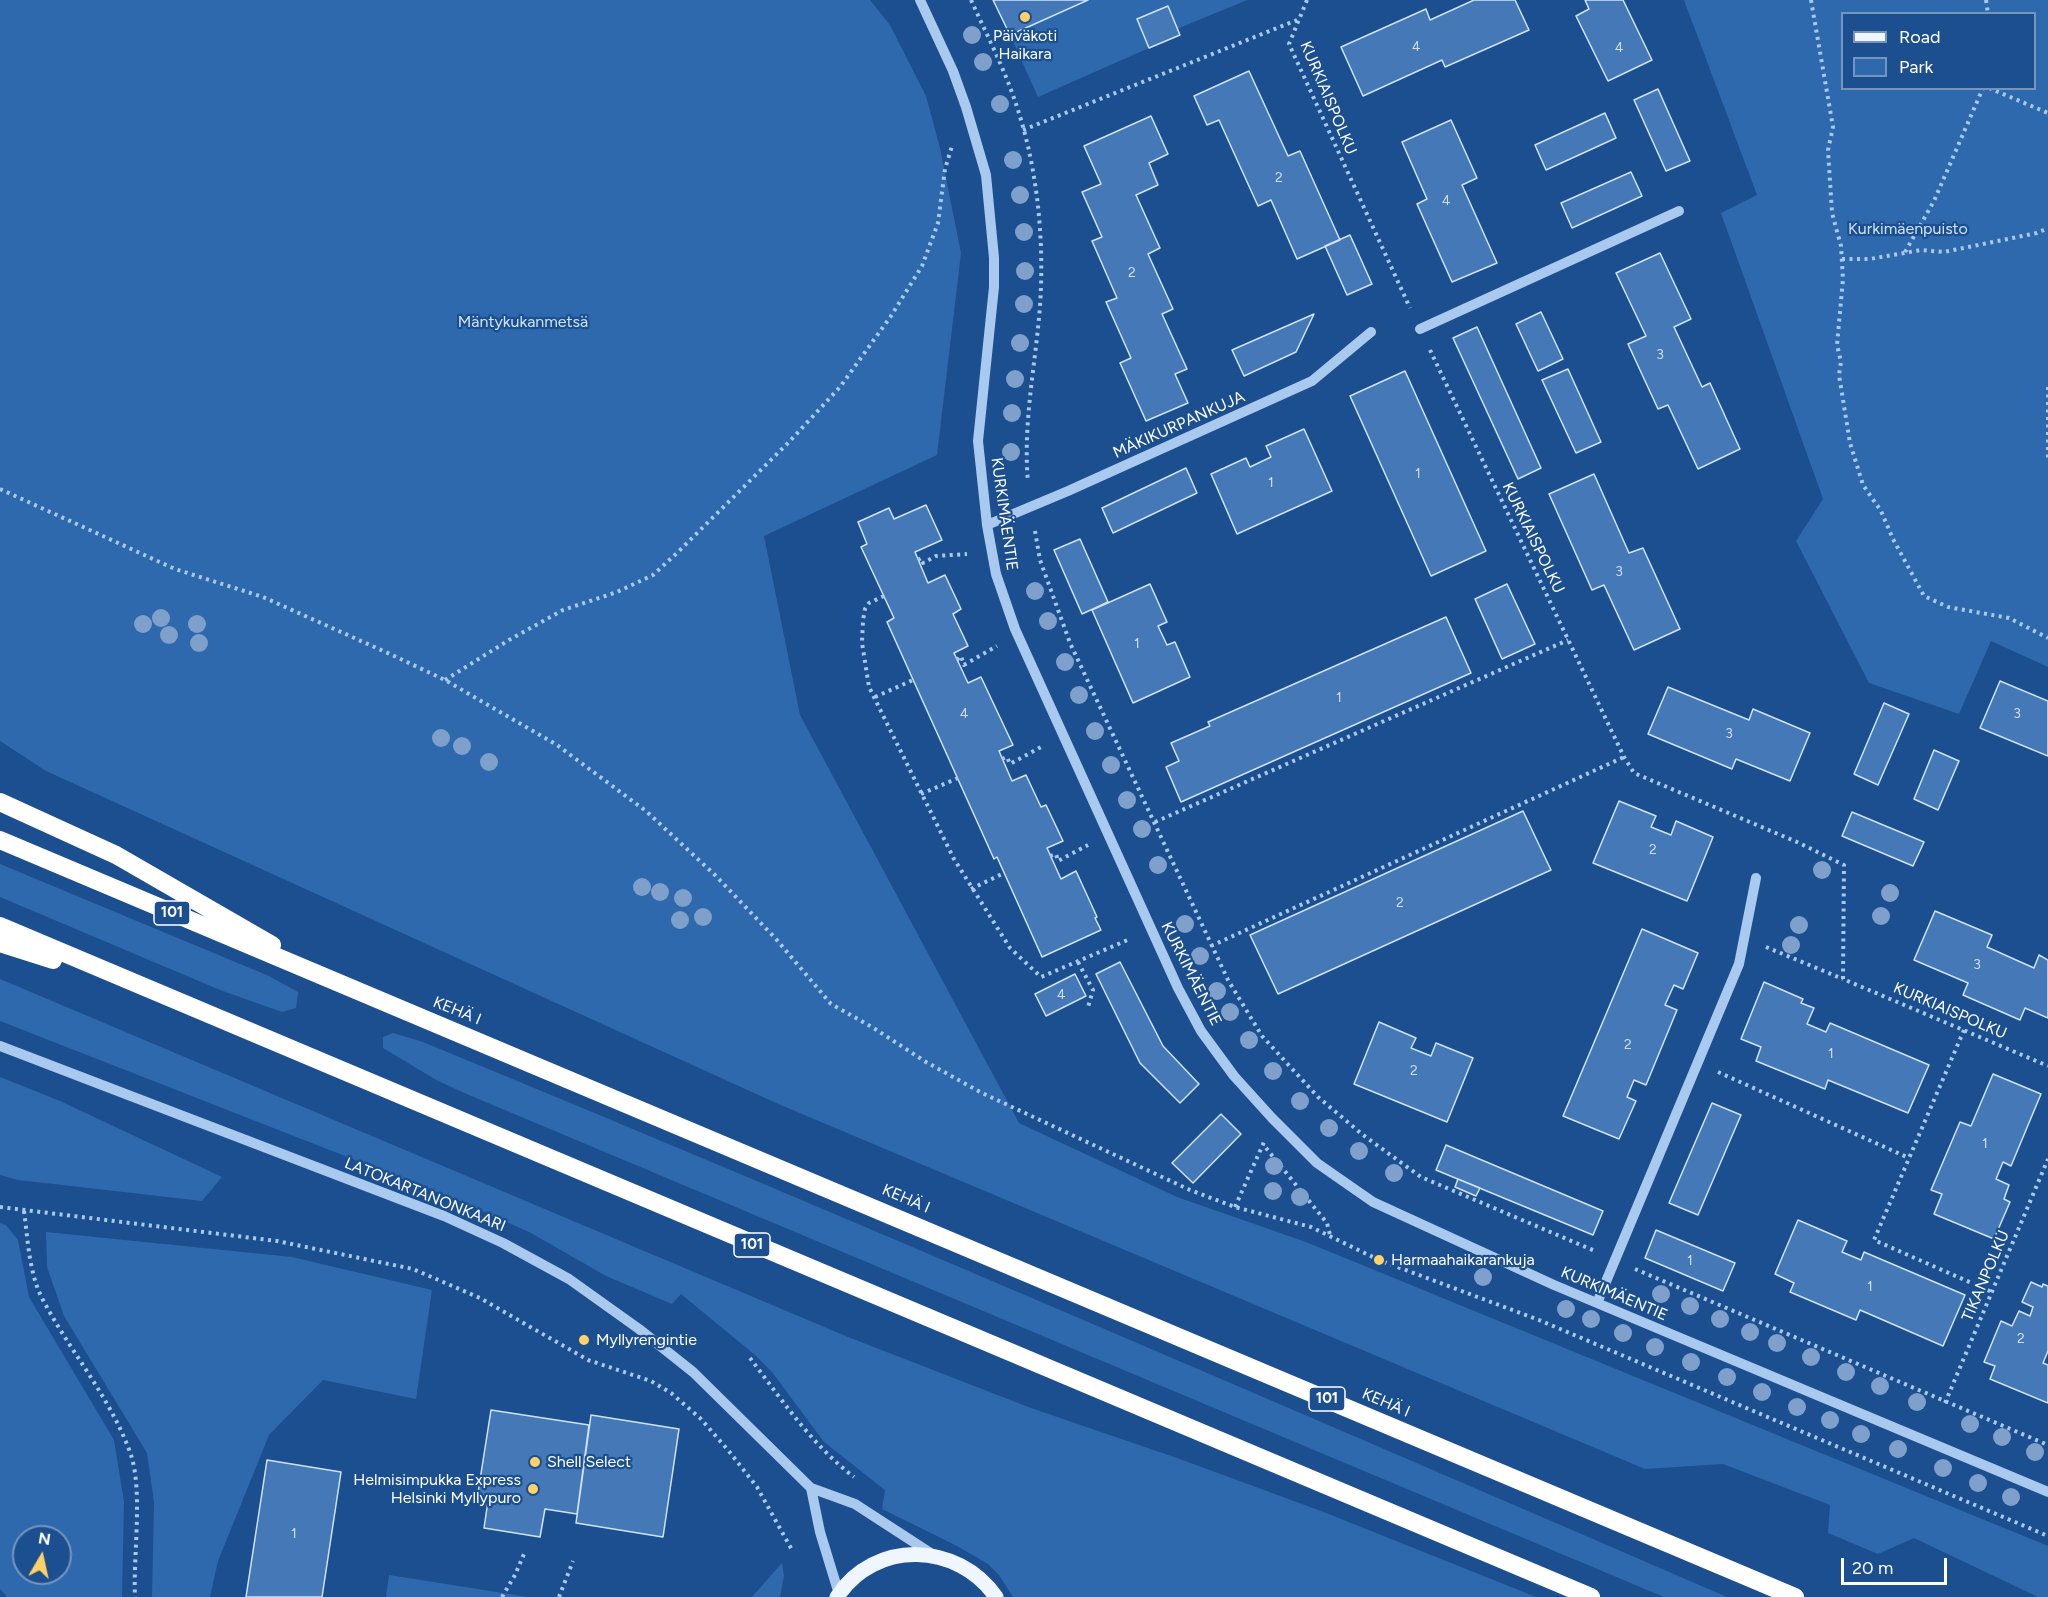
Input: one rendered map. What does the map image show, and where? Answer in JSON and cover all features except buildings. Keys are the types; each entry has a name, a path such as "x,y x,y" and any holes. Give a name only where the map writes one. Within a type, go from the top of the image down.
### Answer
{"highway":[{"path":"0,802 116,855 344,986"},
{"name":"KEHÄ I","path":"0,840 1795,1597"},
{"name":"101","path":"0,926 1591,1597"},
{"path":"0,943 166,997"}],"main road":[{"path":"838,1596 858,1575 881,1561 916,1554 934,1556 966,1568 980,1577 996,1597"}],"street":[{"name":"KURKIMÄENTIE","path":"920,0 953,71 970,118 986,175 994,258 978,441 987,525 996,574 1015,629 1178,988 1201,1031 1234,1076 1317,1163 1373,1202 1597,1303 2048,1492"},
{"path":"1420,329 1679,211"},
{"name":"MÄKIKURPANKUJA","path":"987,525 1312,381 1371,332"},
{"path":"1597,1303 1739,964 1756,878"},
{"name":"LATOKARTANONKAARI","path":"0,1046 444,1216 503,1243 560,1274 639,1329 693,1372 811,1488 855,1504 934,1556"},
{"path":"811,1488 820,1532 838,1596"}],"path":[{"path":"971,0 1001,66 1023,130 1038,205 1041,285 1039,329 1031,386 1027,445 1028,481"},
{"name":"KURKIAISPOLKU","path":"1307,0 1289,44 1420,329 1624,757 1634,773 1797,842 1844,865 1843,979"},
{"path":"1810,0 1833,127 1828,150 1832,213 1841,246 1843,279 1837,345 1841,362 1839,375 1850,443 1863,485 1881,511 1893,539 1924,596 1948,607 2009,618 2048,638"},
{"path":"1023,130 1298,20"},
{"path":"1904,252 1934,201 1982,90"},
{"path":"1994,90 2048,113"},
{"path":"445,680 500,645 563,610 618,592 653,575 789,442 840,387 891,316 922,266 938,223 945,169 952,146"},
{"path":"1842,259 1869,259 1921,250 1944,252 2037,233 2048,228"},
{"path":"2048,387 2048,460"},
{"path":"0,489 175,569 263,597 445,680 557,745 646,811 722,883 776,939 831,1004 982,1094 1150,1173 1235,1207 1311,1227 1379,1260 1539,1320 2048,1536"},
{"path":"1035,531 1040,560 1070,643 1227,980 1262,1036 1318,1096 1363,1135 1421,1177 1593,1250"},
{"path":"918,560 921,558 923,563 936,556 967,554"},
{"path":"884,596 869,603 863,620 862,644 866,671 875,698 954,859 1010,948 1041,977 1131,939"},
{"path":"1155,822 1568,640"},
{"path":"957,660 961,656 964,665 997,646"},
{"path":"875,698 913,680"},
{"path":"1002,759 1007,757 1010,764 1041,747"},
{"path":"1211,946 1624,757"},
{"path":"921,794 958,778"},
{"path":"1050,856 1056,854 1058,861 1088,845"},
{"path":"971,888 1004,873"},
{"name":"KURKIAISPOLKU","path":"1769,948 2048,1066"},
{"path":"1078,962 1093,990 1088,1007"},
{"path":"1964,1030 1874,1240 1992,1292"},
{"path":"1717,1072 1909,1158"},
{"path":"1235,1207 1263,1145 1327,1223 1330,1235"},
{"name":"TIKANPOLKU","path":"1945,1403 2048,1159"},
{"path":"0,1207 278,1241 413,1269 480,1298 588,1360 651,1381 671,1393 700,1418 757,1487 792,1550"},
{"path":"24,1211 32,1271 42,1299 94,1380 120,1429 132,1458 136,1492 135,1597"},
{"path":"1634,1268 1945,1403 2048,1445"},
{"path":"750,1358 812,1439 833,1461 856,1479"},
{"path":"502,1597 524,1554"},
{"path":"559,1597 573,1561"}],"green space":[{"name":"Mäntykukanmetsä","path":"0,0 870,0 890,25 926,96 940,148 961,253 937,455 764,536 800,715 1019,1123 1177,1197 1306,1242 2048,1546 2048,1597 2038,1597 1914,1538 1878,1554 1828,1533 1830,1505 1723,1464 1645,1469 776,1103 46,771 0,741"},
{"path":"1088,0 1247,0 1177,29 1137,20 1149,48 1038,97 1010,35"},
{"name":"Kurkimäenpuisto","path":"1684,0 2048,0 2048,667 1991,641 1959,714 1869,683 1796,541 1823,499 1721,213 1757,195"},
{"path":"0,864 269,976 298,992 296,1008 282,1012 220,990 0,897"},
{"path":"0,979 848,1337 1031,1408 1321,1511 1536,1597 1013,1597 999,1575 988,1564 882,1509 885,1490 824,1442 772,1372 755,1355 681,1294 672,1304 606,1276 531,1233 465,1203 0,1021"},
{"path":"393,1033 423,1042 750,1178 1727,1597 1664,1597 469,1095 438,1081 383,1048 383,1037"},
{"path":"0,1077 60,1101 222,1177 202,1201 18,1180 0,1175"},
{"path":"0,1223 6,1225 18,1240 29,1297 114,1440 124,1502 122,1597 7,1597 0,1589"},
{"path":"46,1232 292,1257 432,1290 416,1399 323,1380 269,1435 218,1561 210,1597 152,1597 154,1502 147,1453 64,1316 47,1267"},
{"path":"782,1563 784,1576 780,1597 752,1597"},
{"path":"389,1575 528,1597 386,1597"}],"place":[{"name":"Päiväkoti Haikara","path":"1025,17"},
{"name":"Harmaahaikarankuja","path":"1379,1260"},
{"name":"Myllyrengintie","path":"584,1340"},
{"name":"Shell Select","path":"535,1462"},
{"name":"Helmisimpukka Express Helsinki Myllypuro","path":"533,1489"}]}
